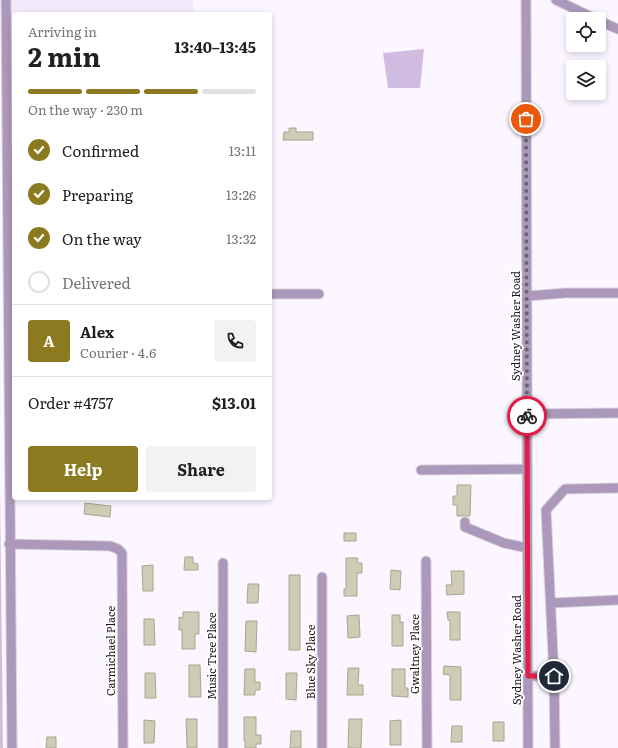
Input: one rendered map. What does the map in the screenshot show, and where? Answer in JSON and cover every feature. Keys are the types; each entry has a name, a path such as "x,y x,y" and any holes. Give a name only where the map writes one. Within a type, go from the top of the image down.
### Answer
{"street":[{"path":"6,0 3,172 11,294 9,544 5,570 12,748"},
{"name":"Sydney Washer Road","path":"526,0 528,748"},
{"path":"556,0 581,12"},
{"path":"606,24 618,29"},
{"path":"527,296 566,292 618,293"},
{"path":"272,294 319,294"},
{"path":"527,414 618,413"},
{"path":"421,470 527,469"},
{"path":"554,748 554,676 546,510 565,489 618,488"},
{"path":"465,522 465,527 504,542 527,548"},
{"name":"Carmichael Place","path":"9,544 110,546 118,548 122,553 123,748"},
{"name":"Gwaltney Place","path":"426,561 427,748"},
{"name":"Music Tree Place","path":"223,563 223,748"},
{"name":"Blue Sky Place","path":"322,577 322,748"},
{"path":"550,603 618,600"},
{"path":"528,676 554,676"}],"shaded area":[{"path":"10,0 193,0 194,12 12,12 12,34 10,34"},
{"path":"424,49 420,88 388,88 383,53"},
{"path":"0,488 3,748 0,748"}],"building":[{"path":"289,128 296,128 296,132 313,132 313,140 283,140 284,132 289,132"},
{"path":"457,485 471,485 470,516 457,516 457,505 453,505 453,496 457,496"},
{"path":"85,503 111,506 110,517 84,514"},
{"path":"344,533 356,533 356,541 344,541"},
{"path":"185,557 193,557 193,563 198,564 198,570 184,570"},
{"path":"346,558 358,558 357,563 362,563 362,573 357,573 357,596 344,596 344,589 346,589"},
{"path":"153,565 153,591 143,591 142,566"},
{"path":"391,570 401,571 400,590 390,589"},
{"path":"451,571 464,571 464,594 447,595 446,585 452,585"},
{"path":"289,575 300,575 300,650 289,650"},
{"path":"248,584 259,584 258,603 247,603"},
{"path":"183,612 199,612 199,634 195,634 195,649 182,649 182,630 179,630 179,617 183,618"},
{"path":"447,612 460,612 460,640 450,640 450,620 448,620"},
{"path":"359,615 360,637 348,638 347,616"},
{"path":"392,615 400,615 400,622 403,622 403,646 392,646"},
{"path":"144,619 154,619 155,645 144,645"},
{"path":"246,621 257,621 256,652 245,651"},
{"path":"189,665 200,665 201,697 189,697"},
{"path":"444,666 461,667 461,700 450,700 450,675 443,674"},
{"path":"348,668 359,668 358,685 363,685 363,695 347,695"},
{"path":"245,669 255,669 255,682 260,682 260,690 255,690 255,695 244,695"},
{"path":"392,669 405,669 405,688 408,688 408,697 392,696"},
{"path":"145,673 155,673 156,698 145,698"},
{"path":"286,673 297,673 296,700 286,699"},
{"path":"244,717 256,717 256,735 261,735 261,744 256,744 256,748 245,748"},
{"path":"186,719 197,719 197,748 187,748"},
{"path":"349,719 362,719 361,748 348,748"},
{"path":"144,720 155,721 154,743 144,743"},
{"path":"401,720 401,745 390,745 390,721"},
{"path":"493,722 504,722 504,741 493,741"},
{"path":"452,726 462,726 462,742 451,742"},
{"path":"291,731 301,731 301,748 290,748"},
{"path":"47,737 56,737 56,748 46,748"}],"way so far":[{"path":"526,119 527,416"}],"route":[{"path":"527,416 528,676 554,676"}]}
